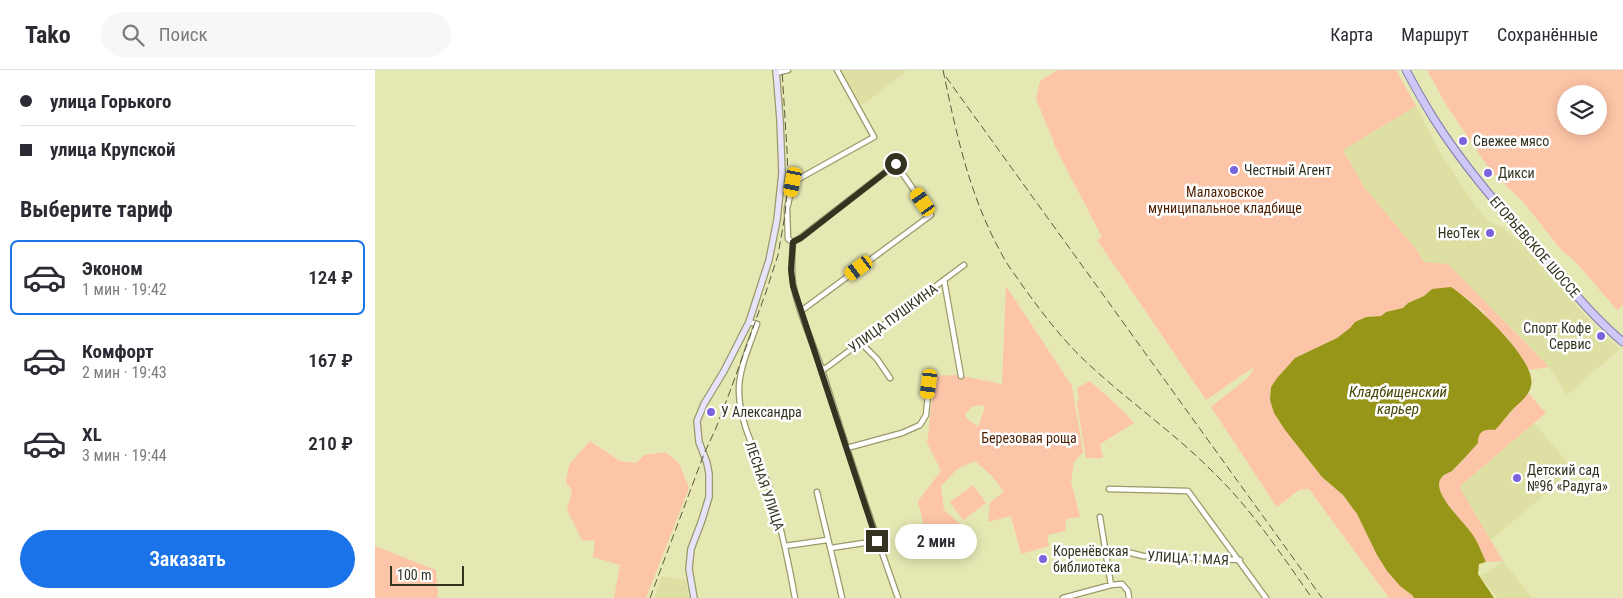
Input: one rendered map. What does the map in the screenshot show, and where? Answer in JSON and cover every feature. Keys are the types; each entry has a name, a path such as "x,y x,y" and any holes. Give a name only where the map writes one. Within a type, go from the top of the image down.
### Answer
{"main road":[{"name":"ЕГОРЬЕВСКОЕ ШОССЕ","path":"1406,70 1435,120 1464,161 1524,235 1589,309 1623,342"},
{"path":"694,598 689,569 691,550 709,497 709,474 699,442 697,421 704,404 749,322 769,260 777,220 782,160 776,71"}],"street":[{"path":"776,71 788,70"},
{"path":"793,242 788,238 787,209 793,182 874,137 837,70"},
{"path":"793,242 801,238 896,164 931,215 801,311"},
{"path":"793,242 791,270 793,286 877,541 898,598"},
{"name":"УЛИЦА ПУШКИНА","path":"821,369 826,368 964,265"},
{"path":"944,280 961,376"},
{"name":"ЛЕСНАЯ УЛИЦА","path":"749,322 757,324 739,382 741,413 767,483 785,546 795,598"},
{"path":"860,342 877,359 890,378"},
{"path":"847,448 901,433 920,424 926,415 929,384"},
{"path":"1109,489 1188,491 1266,598"},
{"path":"817,492 842,598"},
{"path":"1100,517 1111,585"},
{"path":"785,546 827,540"},
{"path":"831,548 877,541"},
{"name":"УЛИЦА 1 МАЯ","path":"1107,555 1127,552 1143,556 1240,560"},
{"path":"1063,598 1111,585 1122,584 1128,591 1129,598"}],"shaded area":[{"path":"840,70 905,70 904,73 864,104 858,103"},
{"path":"1416,106 1440,152 1474,204 1490,222 1503,228 1515,239 1520,238 1596,329 1620,349 1567,395 1549,367 1448,264 1424,262 1416,249 1364,187 1343,150"},
{"name":"Детский сад №96 «Радуга»","path":"1534,423 1574,470 1491,540 1460,490 1460,486"},
{"path":"1503,561 1532,598 1497,598 1480,576 1486,572 1488,573"},
{"path":"662,576 686,580 689,598 654,598"}],"green space":[{"name":"Малаховское муниципальное кладбище","path":"1058,70 1396,70 1416,106 1343,150 1364,187 1416,249 1424,262 1448,264 1549,367 1529,370 1508,338 1482,311 1464,296 1432,289 1403,308 1386,312 1381,316 1366,317 1356,322 1337,338 1295,358 1271,387 1270,400 1274,413 1285,430 1322,477 1343,495 1357,514 1387,571 1414,598 1389,598 1309,489 1299,490 1277,507 1211,407 1249,377 1255,366 1206,400 1097,240 1102,237 1053,143 1036,99 1040,81"},
{"path":"1427,70 1623,70 1623,305 1617,310 1573,259 1562,251 1524,203 1490,170 1445,103"},
{"name":"Березовая роща","path":"1006,286 1072,386 1083,452 1074,462 1071,482 1080,517 1066,519 1065,531 1047,535 1049,546 1021,554 1011,516 988,522 990,503 1004,491 992,476 975,461 957,469 941,486 944,510 967,530 927,540 918,501 941,471 927,443 934,385 927,376 957,375 1002,384","holes":["982,405 985,407 978,427 966,418 965,415 971,407"]},
{"path":"1090,381 1134,423 1100,444 1103,458 1086,458 1077,403 1079,397 1077,388"},
{"path":"1528,393 1546,413 1460,486 1503,561 1486,562 1472,534 1443,497 1439,483 1443,476 1452,471 1478,443 1480,433 1495,430"},
{"path":"590,441 620,461 636,463 644,455 665,452 679,463 689,488 646,598 614,598 620,565 593,557 595,541 582,540 567,510 572,490 566,483 569,465"},
{"path":"973,485 986,503 963,520 950,502"},
{"path":"375,546 436,570 438,598 375,598"}],"water":[{"name":"Кладбищенский карьер","path":"1451,287 1473,304 1501,332 1524,361 1530,375 1531,386 1525,398 1495,430 1480,433 1478,443 1452,471 1443,476 1439,483 1443,497 1448,505 1470,531 1479,546 1486,562 1479,564 1478,574 1494,598 1414,598 1400,586 1387,571 1377,555 1357,514 1343,495 1322,477 1285,430 1274,413 1270,400 1271,387 1295,358 1337,338 1355,322 1366,317 1381,316 1386,312 1403,308 1432,289"}],"railway":[{"path":"650,598 704,454 732,386 778,255 785,215 788,180 782,70"},
{"path":"943,70 966,167 974,191 993,237 1011,270 1049,322 1080,356 1195,455 1239,499 1265,531 1312,598"},
{"path":"946,77 1322,598"}],"place":[{"name":"Свежее мясо","path":"1463,141"},
{"name":"Честный Агент","path":"1234,170"},
{"name":"Дикси","path":"1488,173"},
{"name":"НеоТек","path":"1490,233"},
{"name":"Спорт Кофе Сервис","path":"1601,336"},
{"name":"У Александра","path":"711,412"},
{"name":"Детский сад №96 «Радуга»","path":"1517,478"},
{"name":"Коренёвская библиотека","path":"1043,559"}],"route":[{"path":"877,541 793,286 791,270 793,242 801,238 896,164"}]}
